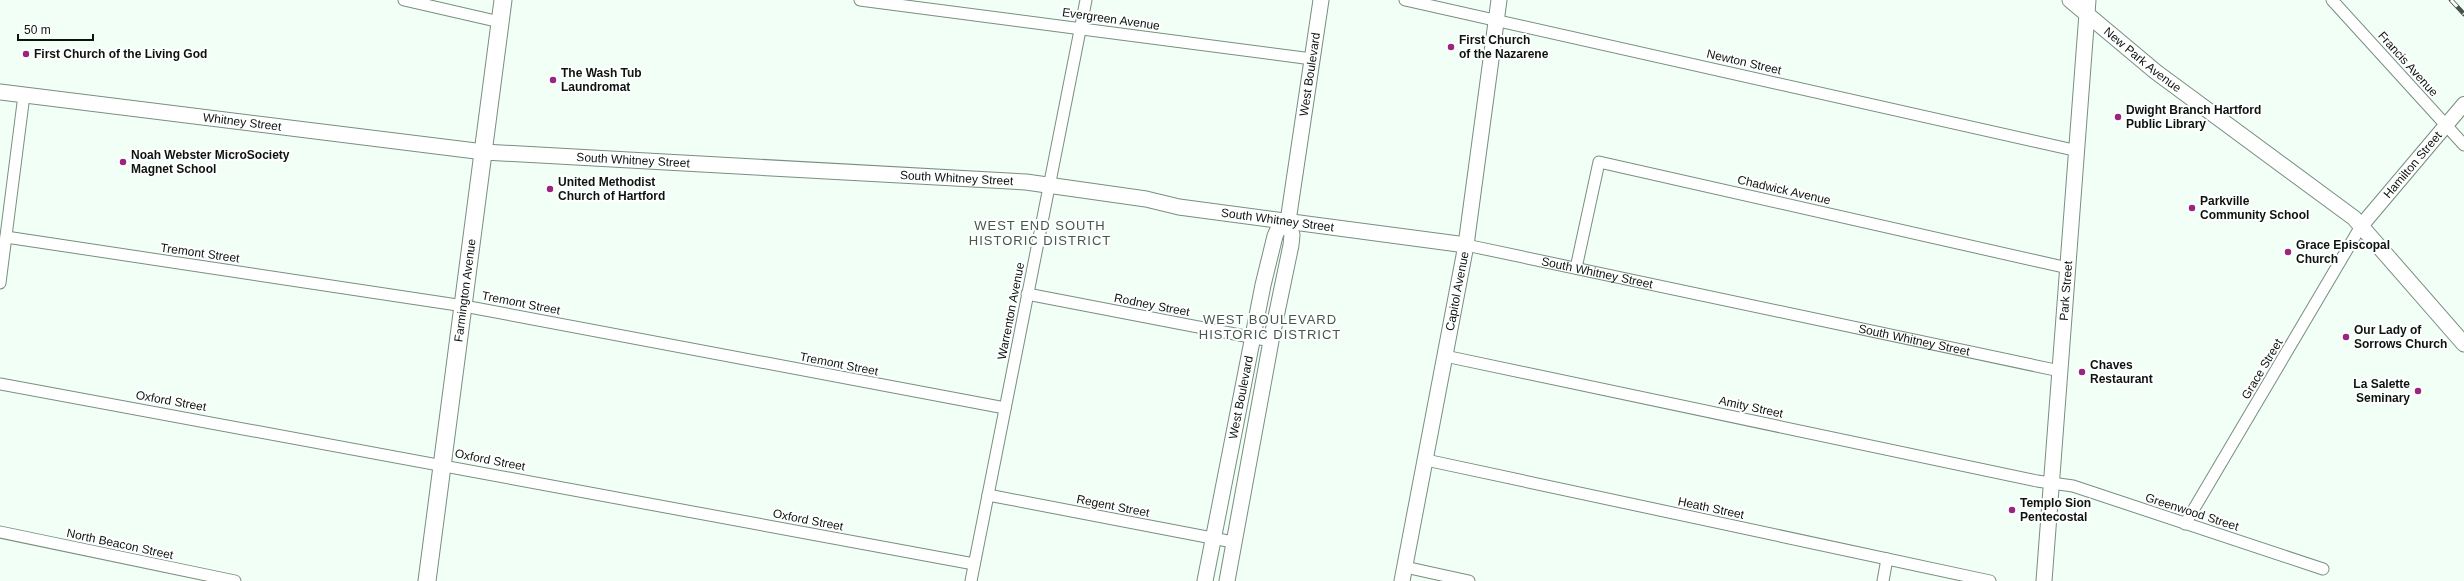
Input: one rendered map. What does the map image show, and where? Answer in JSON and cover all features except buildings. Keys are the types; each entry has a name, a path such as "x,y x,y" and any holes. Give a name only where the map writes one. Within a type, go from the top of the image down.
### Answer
{"main road":[{"name":"Farmington Avenue","path":"427,581 503,0"},
{"name":"West Boulevard","path":"1227,581 1271,341 1291,245 1292,235 1288,221 1321,0"},
{"name":"Capitol Avenue","path":"1404,574 1466,245 1499,0"},
{"name":"New Park Avenue","path":"2070,0 2151,68 2362,226 2464,344"},
{"name":"Park Street","path":"2044,581 2078,151 2088,0"},
{"name":"Whitney Street","path":"0,92 484,152"},
{"name":"South Whitney Street","path":"484,152 1049,185 1146,199 1179,207 1466,245"},
{"name":"West Boulevard","path":"1205,581 1252,337 1275,236 1279,227 1288,221"}],"street":[{"path":"404,0 500,22"},
{"name":"Evergreen Avenue","path":"860,0 918,4 1081,28 1312,59"},
{"name":"Warrenton Avenue","path":"971,581 1086,0"},
{"name":"Newton Street","path":"1405,0 1496,19 2078,151"},
{"name":"Francis Avenue","path":"2332,0 2464,145"},
{"path":"0,283 24,95"},
{"name":"Hamilton Street","path":"2362,226 2464,104"},
{"name":"Chadwick Avenue","path":"1576,268 1599,162 2068,268"},
{"name":"Grace Street","path":"2185,524 2362,226"},
{"name":"Tremont Street","path":"6,237 464,306 1005,408"},
{"name":"South Whitney Street","path":"1466,245 2060,370"},
{"name":"Rodney Street","path":"1027,294 1271,341"},
{"name":"Amity Street","path":"1445,356 2051,483"},
{"name":"Oxford Street","path":"0,384 442,464 974,564"},
{"name":"Heath Street","path":"1426,460 1990,581"},
{"name":"Greenwood Street","path":"2051,483 2073,486 2323,569"},
{"name":"Regent Street","path":"988,495 1233,542"},
{"name":"North Beacon Street","path":"0,532 236,581"},
{"path":"1883,581 1887,559"},
{"path":"1404,574 1469,581"}],"railway":[{"path":"2451,0 2464,14"}],"place":[{"name":"First Church of the Nazarene","path":"1451,47"},
{"name":"First Church of the Living God","path":"26,54"},
{"name":"The Wash Tub Laundromat","path":"553,80"},
{"name":"Dwight Branch Hartford Public Library","path":"2118,117"},
{"name":"Noah Webster MicroSociety Magnet School","path":"123,162"},
{"name":"United Methodist Church of Hartford","path":"550,189"},
{"name":"Parkville Community School","path":"2192,208"},
{"name":"Grace Episcopal Church","path":"2288,252"},
{"name":"Our Lady of Sorrows Church","path":"2346,337"},
{"name":"Chaves Restaurant","path":"2082,372"},
{"name":"La Salette Seminary","path":"2418,391"},
{"name":"Templo Sion Pentecostal","path":"2012,510"}],"district":[{"name":"WEST END SOUTH HISTORIC DISTRICT","path":"1040,232"},
{"name":"WEST BOULEVARD HISTORIC DISTRICT","path":"1270,326"}]}
